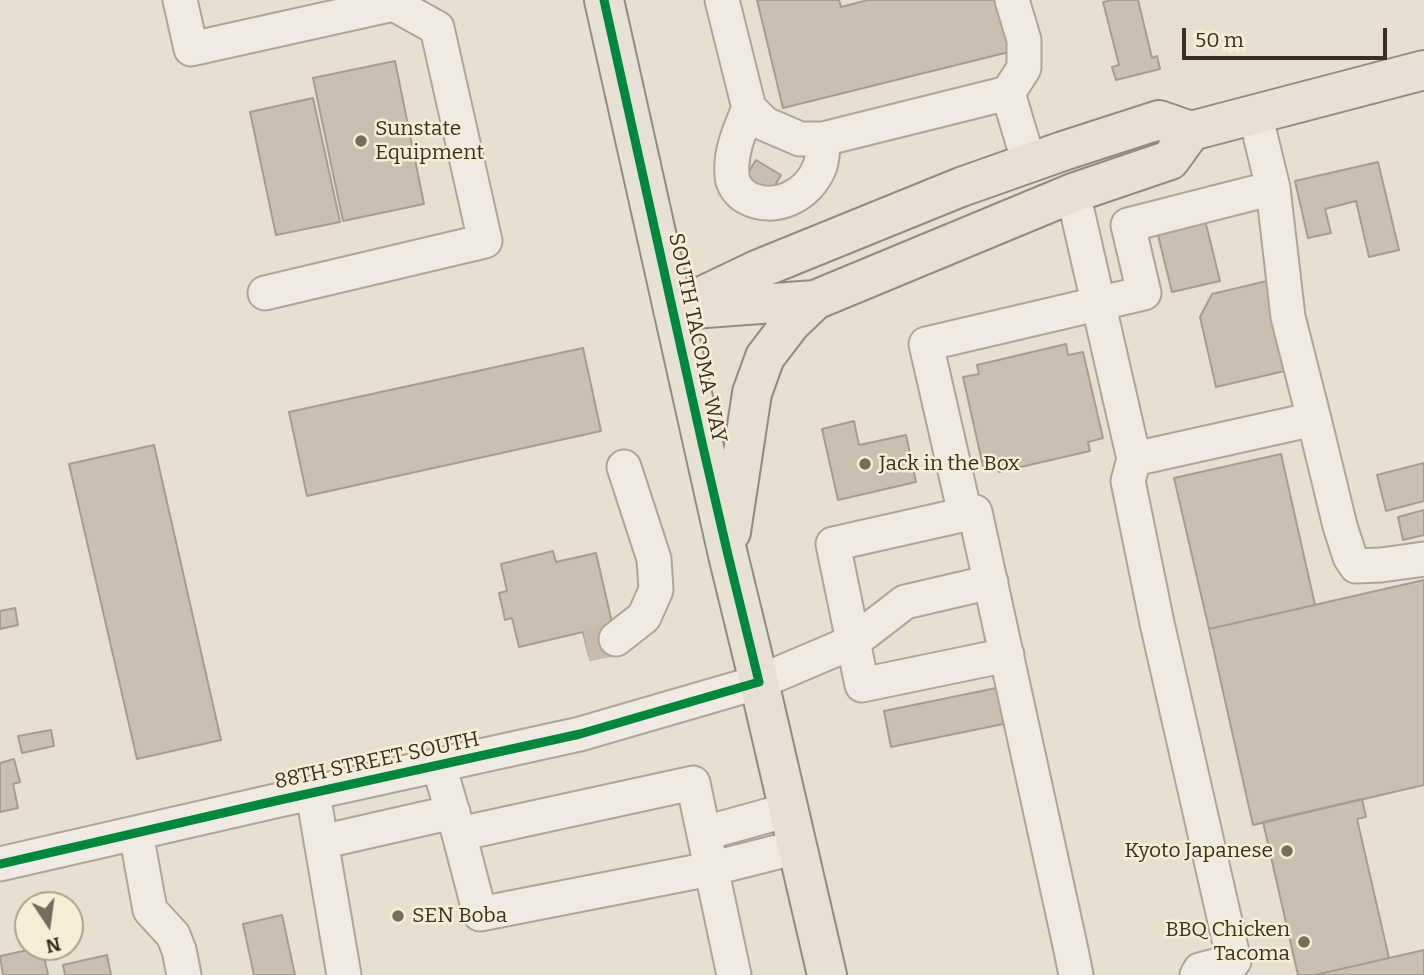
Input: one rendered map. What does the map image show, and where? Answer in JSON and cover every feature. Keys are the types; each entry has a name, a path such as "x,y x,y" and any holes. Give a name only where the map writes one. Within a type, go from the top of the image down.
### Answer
{"main road":[{"name":"SOUTH TACOMA WAY","path":"608,1 728,555 827,975"},
{"path":"673,310 759,269 948,192 1160,120 1191,131 1424,70"},
{"path":"673,310 815,300 1073,193 1170,160 1191,131"},
{"path":"728,555 752,393 765,357 791,323 815,300"}],"street":[{"path":"180,0 191,49 394,2 437,27 485,241 265,293"},
{"path":"722,0 749,108 765,124 800,139 823,139 1008,93 1024,68 1024,40 1012,0"},
{"path":"1008,93 1029,163"},
{"path":"749,108 734,145 732,178 740,193 756,203 783,201 806,188 820,165 823,139"},
{"path":"1255,114 1273,188 1289,317 1339,526 1350,557 1356,566 1424,559"},
{"path":"965,514 926,344 1144,292 1128,225 1273,188"},
{"path":"1073,193 1134,458 1128,481 1160,635 1234,961 1200,970 1197,975"},
{"path":"1134,458 1314,419"},
{"path":"615,639 644,618 656,590 654,559 624,467"},
{"path":"1007,655 862,685 833,544 975,512 1007,655 1076,975"},
{"name":"88TH STREET SOUTH","path":"0,864 580,734 760,682 853,642 905,602 991,582"},
{"path":"439,766 480,914 710,869 797,847"},
{"path":"321,842 456,823 693,783 734,975"},
{"path":"313,793 344,975"},
{"path":"705,833 788,810"},
{"path":"136,833 150,910 173,936 184,975"}],"building":[{"path":"757,0 839,0 841,7 868,0 1005,0 1017,50 783,108"},
{"path":"1138,0 1152,58 1157,56 1160,69 1116,80 1112,67 1119,65 1103,2"},
{"path":"395,61 424,204 343,221 313,78"},
{"path":"313,98 340,222 276,235 250,112"},
{"path":"756,160 781,175 770,193 745,178"},
{"path":"1378,162 1399,250 1369,257 1356,201 1325,209 1331,233 1308,238 1295,181"},
{"path":"1204,216 1220,281 1172,292 1156,227"},
{"path":"1267,281 1289,370 1216,387 1200,317 1212,294"},
{"path":"1066,344 1068,355 1083,352 1103,438 1088,442 1090,451 999,472 997,462 983,466 963,377 979,374 977,365"},
{"path":"583,348 601,431 307,496 289,412"},
{"path":"854,421 859,445 906,435 916,482 838,500 822,429"},
{"path":"154,445 221,740 137,759 69,464"},
{"path":"1281,454 1315,605 1209,629 1174,478"},
{"path":"1424,463 1424,501 1386,511 1377,475"},
{"path":"1424,510 1424,535 1403,540 1398,517"},
{"path":"553,551 556,562 596,553 618,649 589,656 583,632 519,647 512,618 505,620 499,593 507,591 501,564"},
{"path":"1424,580 1424,785 1253,825 1209,629"},
{"path":"15,608 18,625 0,629 0,611"},
{"path":"1006,686 1013,722 891,747 884,711"},
{"path":"51,730 54,746 22,753 18,736"},
{"path":"14,759 20,782 13,784 18,808 0,812 0,763"},
{"path":"1362,799 1366,817 1357,819 1389,958 1315,975 1298,975 1263,822"},
{"path":"282,915 295,975 254,975 243,924"},
{"path":"1424,950 1424,975 1315,975"},
{"path":"14,953 14,961 45,961 48,975 3,975 0,956"},
{"path":"107,955 111,975 65,975 63,965"}],"tunnel":[{"path":"586,645 616,639"}],"cycle path":[{"path":"0,864 580,734 759,682 703,447 604,0"}],"place":[{"name":"Sunstate Equipment","path":"361,141"},
{"name":"Jack in the Box","path":"865,464"},
{"name":"Kyoto Japanese","path":"1287,851"},
{"name":"SEN Boba","path":"398,916"},
{"name":"BBQ Chicken Tacoma","path":"1304,942"}]}
